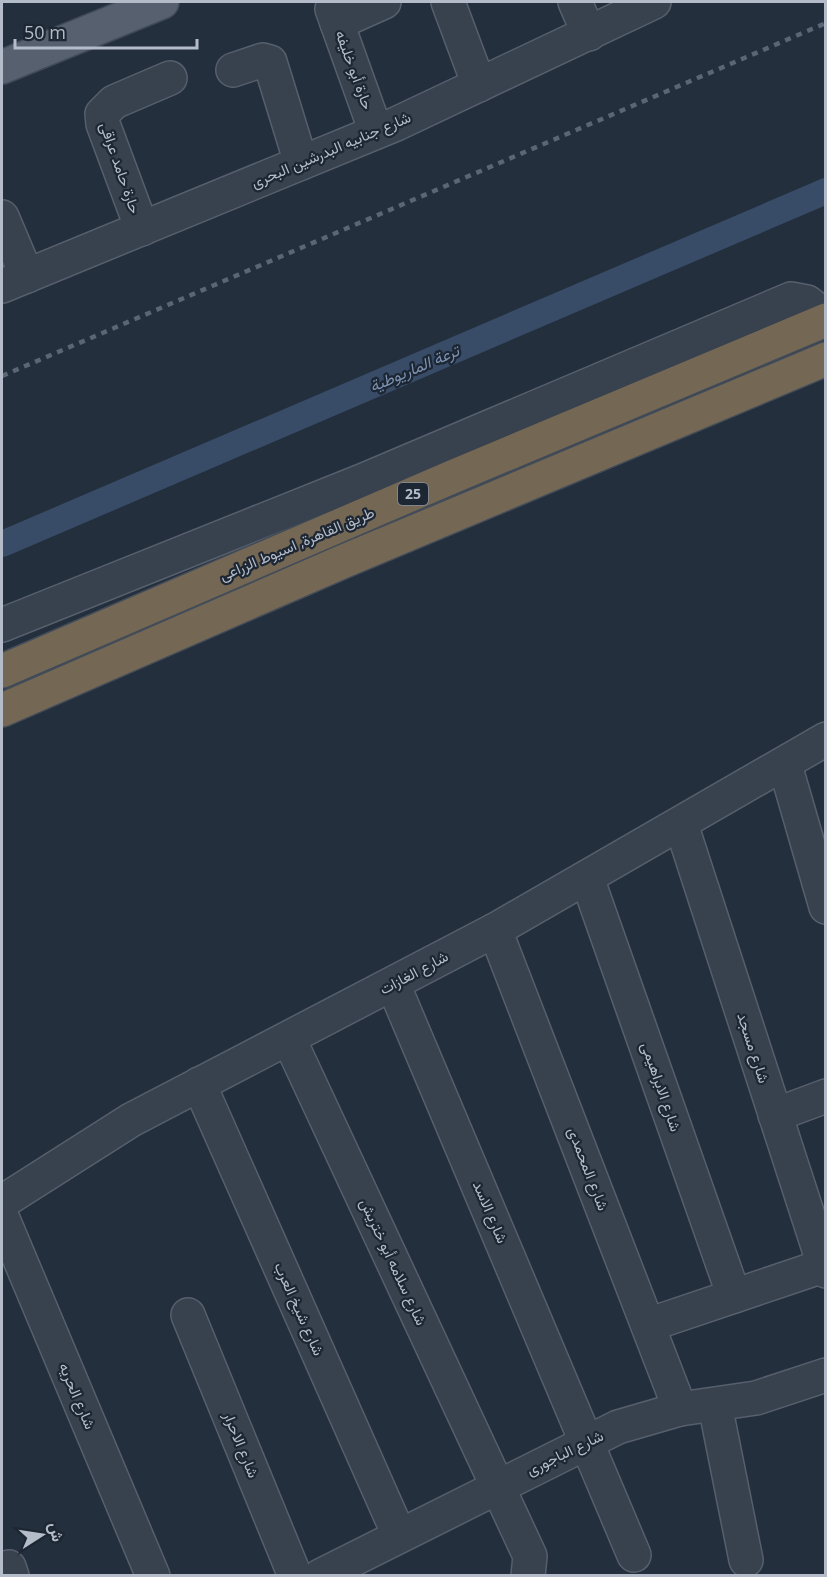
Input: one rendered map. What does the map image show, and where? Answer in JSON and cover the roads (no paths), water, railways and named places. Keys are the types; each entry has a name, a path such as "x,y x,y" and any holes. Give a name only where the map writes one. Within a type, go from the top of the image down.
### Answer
{"highway":[{"name":"طريق القاهرة, اسيوط الزراعى","path":"2,671 825,318"},
{"name":"25","path":"2,710 331,567 825,359"}],"main road":[{"path":"4,61 119,9 162,2"}],"street":[{"name":"حارة أبو خليفه","path":"376,132 334,16 384,2"},
{"path":"448,2 479,85"},
{"path":"575,2 589,34"},
{"name":"شارع جنابيه البدرشين البحرى","path":"14,281 376,132 654,2"},
{"path":"233,70 263,60 270,62 301,163"},
{"name":"حارة حامد عراقى","path":"142,229 103,124 102,114 114,102 170,78"},
{"path":"2,217 14,281"},
{"path":"2,625 364,480 791,299 807,302 825,318"},
{"name":"شارع الغازات","path":"2,1202 122,1125 495,930 825,740"},
{"path":"785,765 825,907"},
{"name":"شارع مسجد","path":"681,824 825,1267"},
{"name":"شارع الابراهيمى","path":"587,878 734,1296"},
{"name":"شارع المحمدى","path":"495,930 680,1409"},
{"name":"شارع الاسد","path":"393,984 634,1555"},
{"name":"شارع سلامه أبو ختريش","path":"289,1039 530,1556 528,1575"},
{"name":"شارع شيخ العرب","path":"200,1084 399,1535"},
{"path":"775,1115 825,1096"},
{"name":"شارع الحريه","path":"2,1217 153,1575"},
{"path":"648,1325 825,1267"},
{"name":"شارع الاحرار","path":"188,1315 295,1575"},
{"name":"شارع الباجورى","path":"320,1575 587,1440 638,1420 680,1409 756,1398 825,1375"},
{"path":"715,1405 746,1560"}],"waterway":[{"name":"ترعة الماريوطية","path":"2,544 826,191"}],"railway":[{"path":"2,376 826,23"}]}
